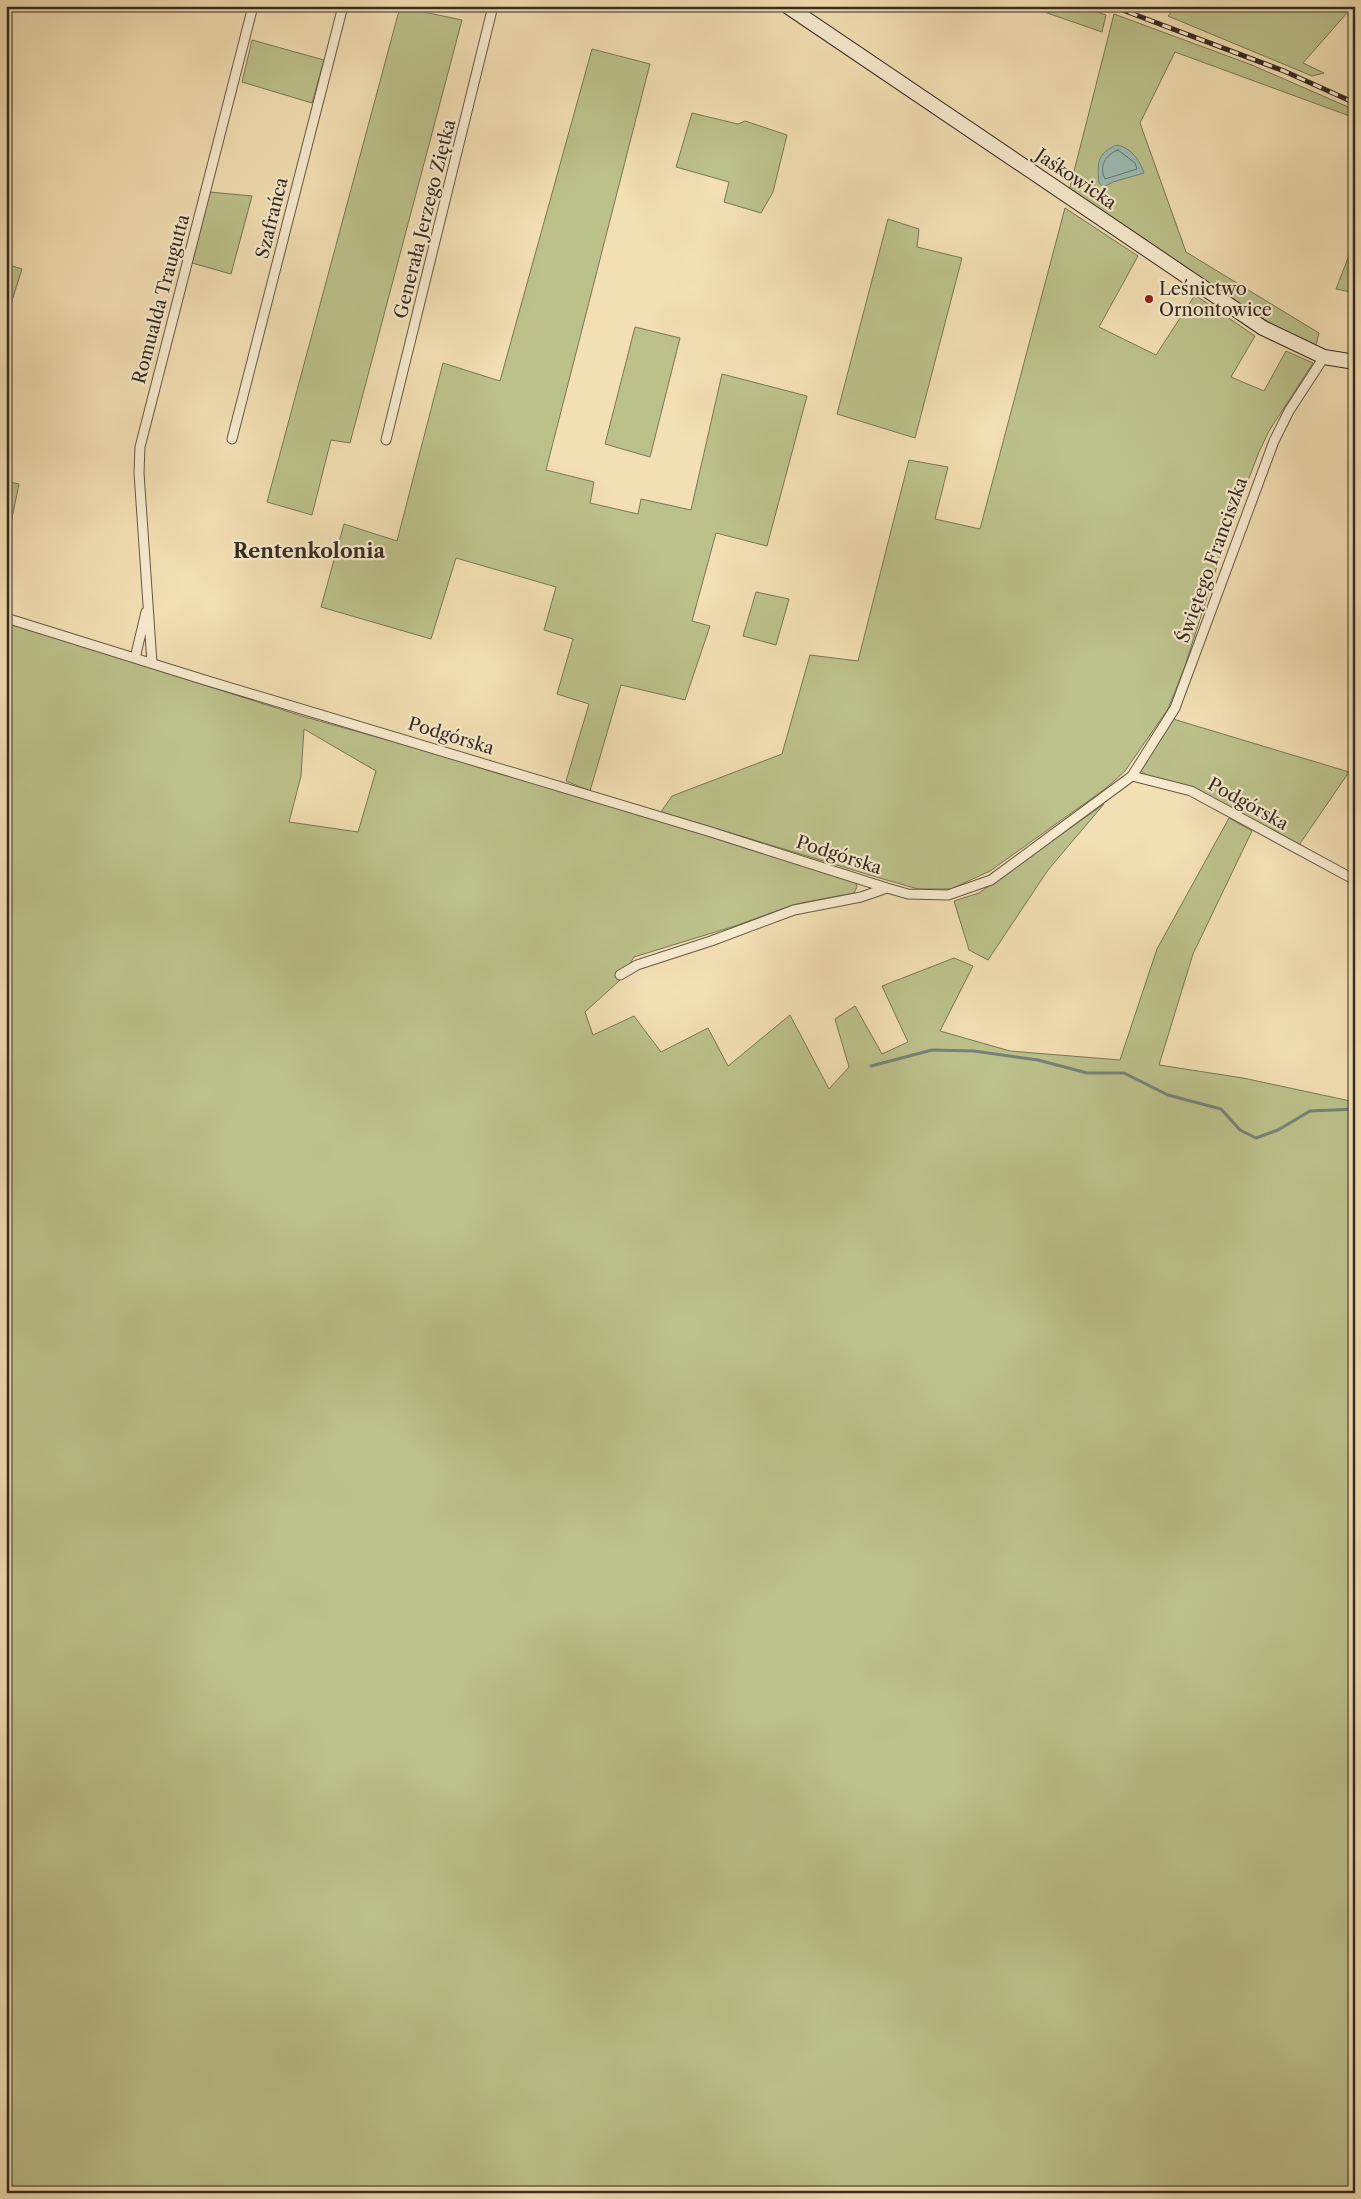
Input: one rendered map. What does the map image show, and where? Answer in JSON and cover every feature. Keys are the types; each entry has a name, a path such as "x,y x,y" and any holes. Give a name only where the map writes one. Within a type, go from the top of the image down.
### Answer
{"street":[{"name":"Romualda Traugutta","path":"152,663 139,473 140,447 254,6"},
{"name":"Szafrańca","path":"232,439 343,6"},
{"name":"Generała Jerzego Ziętka","path":"386,440 493,6"},
{"name":"Jaśkowicka","path":"787,6 1263,328 1324,357 1355,362"},
{"name":"Świętego Franciszka","path":"1132,776 1175,708 1274,440 1289,411 1324,357"},
{"name":"Romualda Traugutta","path":"135,658 148,605"},
{"name":"Podgórska","path":"6,618 711,832 908,894 948,895 991,880 1132,776 1191,791 1355,880"},
{"name":"Podgórska","path":"620,974 637,964 711,941 794,910 861,897 886,888"}],"green space":[{"path":"1027,6 1080,6 1106,15 1102,32"},
{"path":"1176,6 1353,6 1303,63 1324,73 1312,76 1168,16"},
{"path":"400,7 462,20 350,443 331,440 312,515 267,502"},
{"path":"1114,14 1252,65 1355,110 1355,118 1175,52 1140,123 1186,252 1319,333 1316,345 1283,330 1220,294 1069,191"},
{"path":"252,40 324,60 312,103 242,82"},
{"path":"592,49 650,64 546,470 594,482 590,503 638,514 641,499 691,510 722,374 807,396 767,546 716,533 692,621 710,626 685,700 621,685 590,791 566,781 589,704 557,694 573,639 544,630 556,587 456,558 431,639 321,607 344,524 397,541 443,363 500,381"},
{"path":"692,113 738,124 745,121 787,135 773,192 761,213 724,202 729,182 676,167"},
{"path":"210,192 252,196 231,274 192,263"},
{"path":"1065,208 1138,256 1099,327 1156,355 1195,295 1255,336 1231,377 1264,391 1286,351 1313,363 1269,431 1259,452 1227,535 1185,666 1168,709 1125,771 1105,789 990,871 951,889 918,889 661,812 672,796 782,754 810,655 858,661 909,460 948,467 935,519 980,529"},
{"path":"888,219 919,229 917,247 962,258 915,438 837,414"},
{"path":"1355,240 1355,293 1336,289"},
{"path":"6,264 22,269 8,313 6,312"},
{"path":"635,327 680,338 650,457 605,444"},
{"path":"6,481 19,484 7,542 6,541"},
{"path":"756,592 789,599 776,645 743,636"},
{"path":"6,622 305,717 459,760 855,880 857,887 854,893 796,904 738,925 634,957 620,980 585,1012 593,1035 634,1016 661,1052 708,1028 728,1066 790,1015 829,1089 849,1067 835,1019 855,1006 882,1054 908,1042 882,986 954,958 973,966 940,1031 1010,1051 1120,1060 1157,949 1229,818 1252,831 1193,954 1159,1065 1243,1078 1355,1102 1355,2193 6,2193","holes":["304,729 376,771 358,832 289,822 301,776"]},
{"path":"1173,719 1349,772 1299,845 1189,786 1148,776 1140,770"},
{"path":"1104,804 1048,870 988,960 969,950 954,901 979,893"}],"water":[{"path":"1117,145 1127,149 1134,155 1144,173 1113,182 1104,187 1099,183 1098,170 1100,160 1105,152"}],"waterway":[{"path":"871,1066 932,1050 974,1051 1038,1060 1087,1073 1124,1073 1168,1095 1221,1109 1240,1130 1256,1138 1278,1130 1310,1111 1355,1109"}],"railway":[{"path":"1112,6 1284,71 1355,103"}],"place":[{"name":"Leśnictwo Ornontowice","path":"1149,299"}],"district":[{"name":"Rentenkolonia","path":"309,551"}]}
